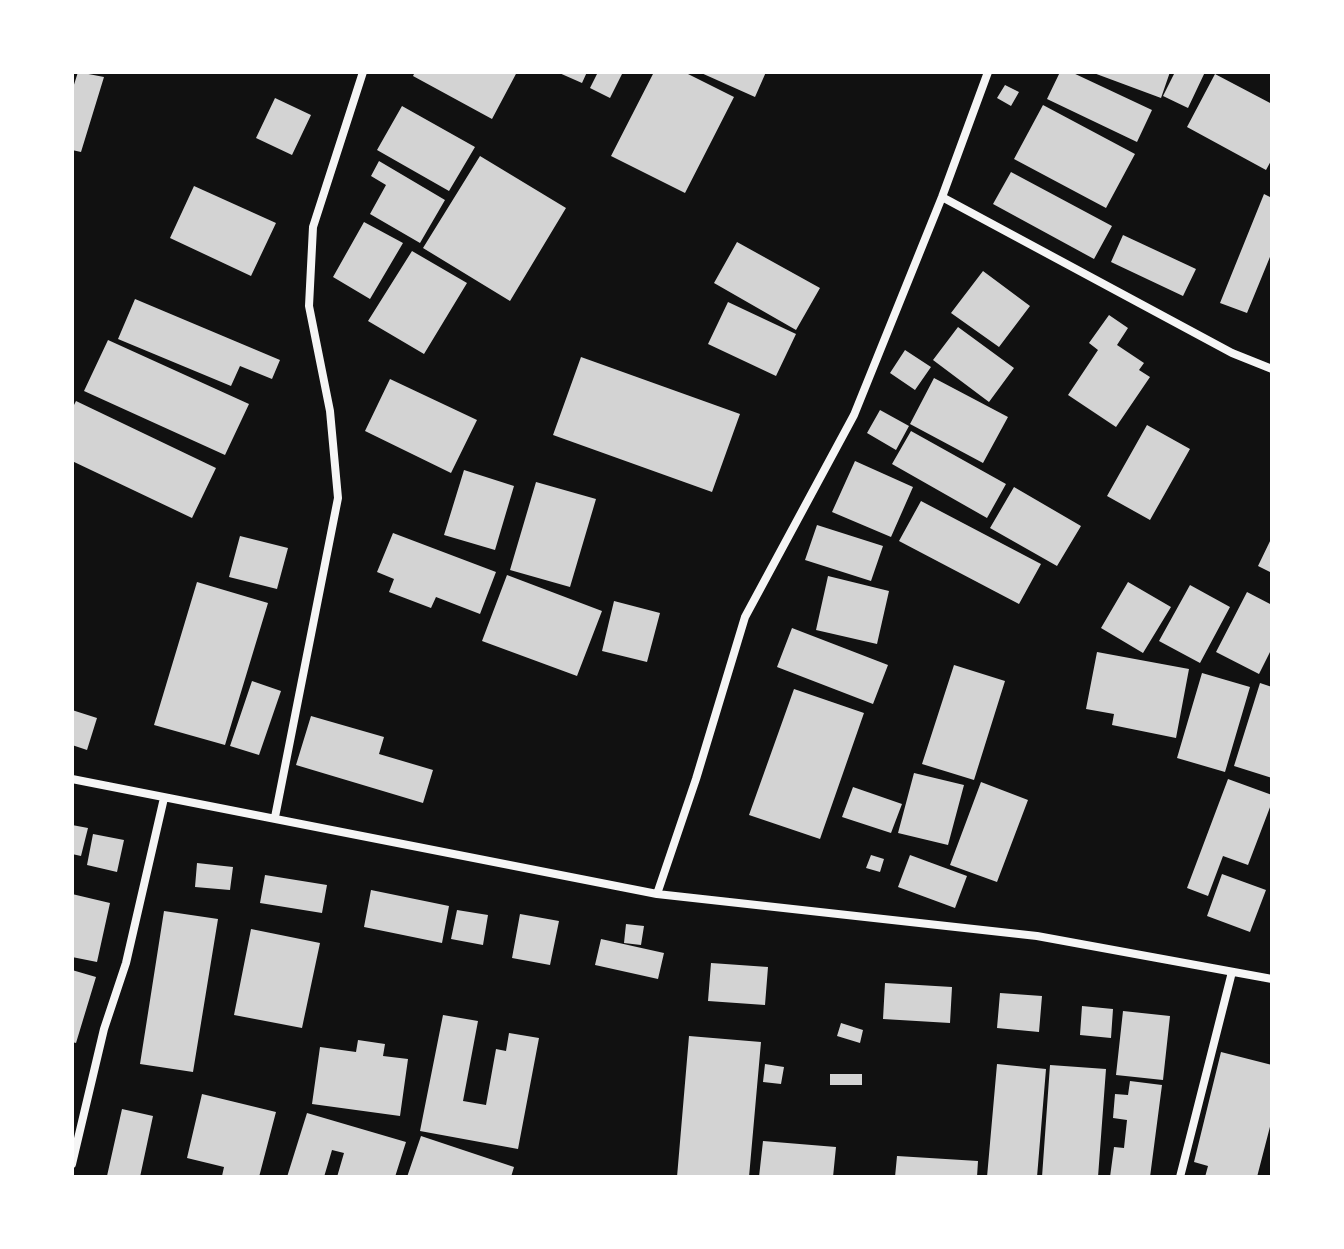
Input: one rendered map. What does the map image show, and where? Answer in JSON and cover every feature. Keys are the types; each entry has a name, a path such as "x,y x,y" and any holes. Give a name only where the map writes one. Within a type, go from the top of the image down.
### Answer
{"street":[{"path":"275,817 338,498 330,411 309,306 313,227 363,72"},
{"path":"657,894 745,617 854,415 942,197 988,72"},
{"path":"942,197 1232,353 1272,369"},
{"path":"72,779 657,894 1037,936 1272,979"},
{"path":"72,1164 104,1029 126,963 164,798"},
{"path":"1180,1177 1232,972"}],"building":[{"path":"78,72 104,77 81,152 72,150 72,91"},
{"path":"415,72 517,72 492,119 413,76"},
{"path":"557,72 587,72 582,83"},
{"path":"598,72 623,72 610,98 590,88"},
{"path":"654,72 684,72 734,97 685,193 611,156"},
{"path":"699,72 766,72 755,97"},
{"path":"1060,72 1071,72 1152,110 1137,142 1047,99"},
{"path":"1091,72 1170,72 1161,98"},
{"path":"1175,72 1205,72 1188,108 1163,96"},
{"path":"1215,74 1272,104 1272,159 1266,170 1187,127"},
{"path":"1005,85 1019,92 1011,106 997,98"},
{"path":"275,98 311,115 292,155 256,138"},
{"path":"1043,105 1135,154 1106,208 1014,159"},
{"path":"402,106 475,147 449,191 377,150"},
{"path":"480,156 566,208 510,301 423,248"},
{"path":"379,161 445,200 420,243 370,214 386,185 371,176"},
{"path":"1011,172 1112,226 1094,259 993,204"},
{"path":"194,186 276,223 251,276 170,238"},
{"path":"1264,194 1272,198 1272,252 1247,313 1220,303"},
{"path":"364,222 403,243 370,299 333,277"},
{"path":"1123,235 1196,269 1183,296 1111,262"},
{"path":"737,242 820,288 796,330 714,283"},
{"path":"412,251 467,283 424,354 368,321"},
{"path":"983,271 1030,306 999,347 951,313"},
{"path":"135,299 280,360 272,379 240,366 231,386 118,339"},
{"path":"728,302 796,334 776,376 708,344"},
{"path":"1109,315 1128,328 1117,345 1144,363 1139,370 1150,377 1116,427 1068,395 1098,350 1089,343"},
{"path":"958,327 1014,368 989,402 933,360"},
{"path":"108,340 249,404 225,455 84,391"},
{"path":"905,350 931,367 915,390 890,373"},
{"path":"581,357 740,414 712,492 553,435"},
{"path":"934,378 1008,417 983,463 910,424"},
{"path":"390,379 477,420 451,473 365,431"},
{"path":"76,401 216,468 192,518 72,461 72,409"},
{"path":"880,410 909,426 896,450 867,433"},
{"path":"1147,425 1190,449 1150,520 1107,496"},
{"path":"911,431 1006,484 987,518 892,464"},
{"path":"855,461 913,487 891,537 832,512"},
{"path":"464,470 514,486 495,550 444,535"},
{"path":"536,482 596,499 570,587 510,570"},
{"path":"1014,487 1081,526 1057,566 990,528"},
{"path":"921,501 1041,564 1019,604 899,541"},
{"path":"817,525 883,546 871,581 805,560"},
{"path":"393,533 496,572 480,614 436,597 431,608 389,592 394,579 377,572"},
{"path":"240,536 288,548 277,589 229,577"},
{"path":"1272,537 1272,573 1258,566"},
{"path":"507,575 602,611 577,676 482,641"},
{"path":"828,576 889,591 877,644 816,630"},
{"path":"197,582 268,603 225,745 154,725"},
{"path":"1128,582 1171,607 1143,653 1101,628"},
{"path":"1190,585 1230,607 1200,663 1159,641"},
{"path":"1247,592 1272,605 1272,648 1259,674 1216,652"},
{"path":"614,601 660,613 647,662 602,651"},
{"path":"792,628 888,665 873,704 777,667"},
{"path":"1097,652 1189,669 1176,738 1112,725 1114,714 1086,709"},
{"path":"954,665 1005,681 974,780 922,764"},
{"path":"1202,673 1250,687 1225,772 1177,758"},
{"path":"252,681 281,691 259,755 230,746"},
{"path":"1260,683 1272,687 1272,778 1234,766"},
{"path":"794,689 864,713 820,839 749,815"},
{"path":"72,710 97,718 87,750 72,745"},
{"path":"311,716 384,737 379,754 433,770 423,803 296,765"},
{"path":"914,773 964,785 948,845 898,833"},
{"path":"1228,779 1272,795 1272,802 1248,865 1223,856 1208,896 1187,888"},
{"path":"981,782 1028,800 997,882 950,865"},
{"path":"853,787 902,804 891,833 842,817"},
{"path":"72,825 88,828 81,856 72,854"},
{"path":"93,834 124,840 117,872 87,865"},
{"path":"871,855 884,859 880,872 866,868"},
{"path":"910,855 967,876 955,908 898,887"},
{"path":"197,863 233,867 230,890 195,887"},
{"path":"1222,874 1266,890 1250,932 1207,916"},
{"path":"265,875 327,885 322,913 260,903"},
{"path":"371,890 449,906 442,943 364,927"},
{"path":"72,894 110,903 97,962 72,957"},
{"path":"457,910 488,915 483,945 451,939"},
{"path":"164,911 218,919 193,1072 140,1064"},
{"path":"520,914 559,921 550,965 512,958"},
{"path":"626,924 644,926 641,945 624,943"},
{"path":"251,929 320,943 302,1028 234,1015"},
{"path":"601,939 664,953 658,979 595,965"},
{"path":"711,963 768,967 765,1005 708,1001"},
{"path":"72,970 96,977 76,1043 72,1042"},
{"path":"885,983 952,987 950,1023 883,1019"},
{"path":"1000,993 1042,996 1039,1032 997,1028"},
{"path":"1082,1006 1113,1009 1111,1038 1080,1035"},
{"path":"1123,1011 1170,1016 1163,1080 1116,1075"},
{"path":"443,1015 478,1021 463,1101 486,1105 496,1049 506,1051 509,1033 539,1038 518,1149 420,1131"},
{"path":"841,1023 863,1030 860,1043 837,1036"},
{"path":"689,1036 761,1042 749,1177 677,1177"},
{"path":"358,1040 385,1044 383,1056 408,1059 400,1116 312,1104 320,1047 356,1052"},
{"path":"1221,1052 1272,1065 1272,1119 1257,1177 1205,1177 1208,1166 1194,1162"},
{"path":"765,1064 784,1067 781,1084 763,1082"},
{"path":"997,1064 1046,1069 1037,1177 987,1177"},
{"path":"1050,1065 1106,1069 1098,1177 1042,1177"},
{"path":"830,1074 862,1074 862,1085 830,1085"},
{"path":"1130,1081 1162,1085 1150,1177 1110,1177 1114,1147 1124,1148 1127,1120 1113,1118 1115,1094 1128,1095"},
{"path":"202,1094 276,1112 259,1177 222,1176 224,1167 187,1158"},
{"path":"122,1109 153,1116 140,1177 107,1176"},
{"path":"307,1113 406,1142 395,1177 337,1177 344,1153 332,1150 324,1177 287,1177"},
{"path":"421,1136 514,1167 511,1177 407,1177"},
{"path":"763,1141 836,1147 833,1177 759,1177"},
{"path":"897,1156 978,1161 977,1177 895,1177"}]}
